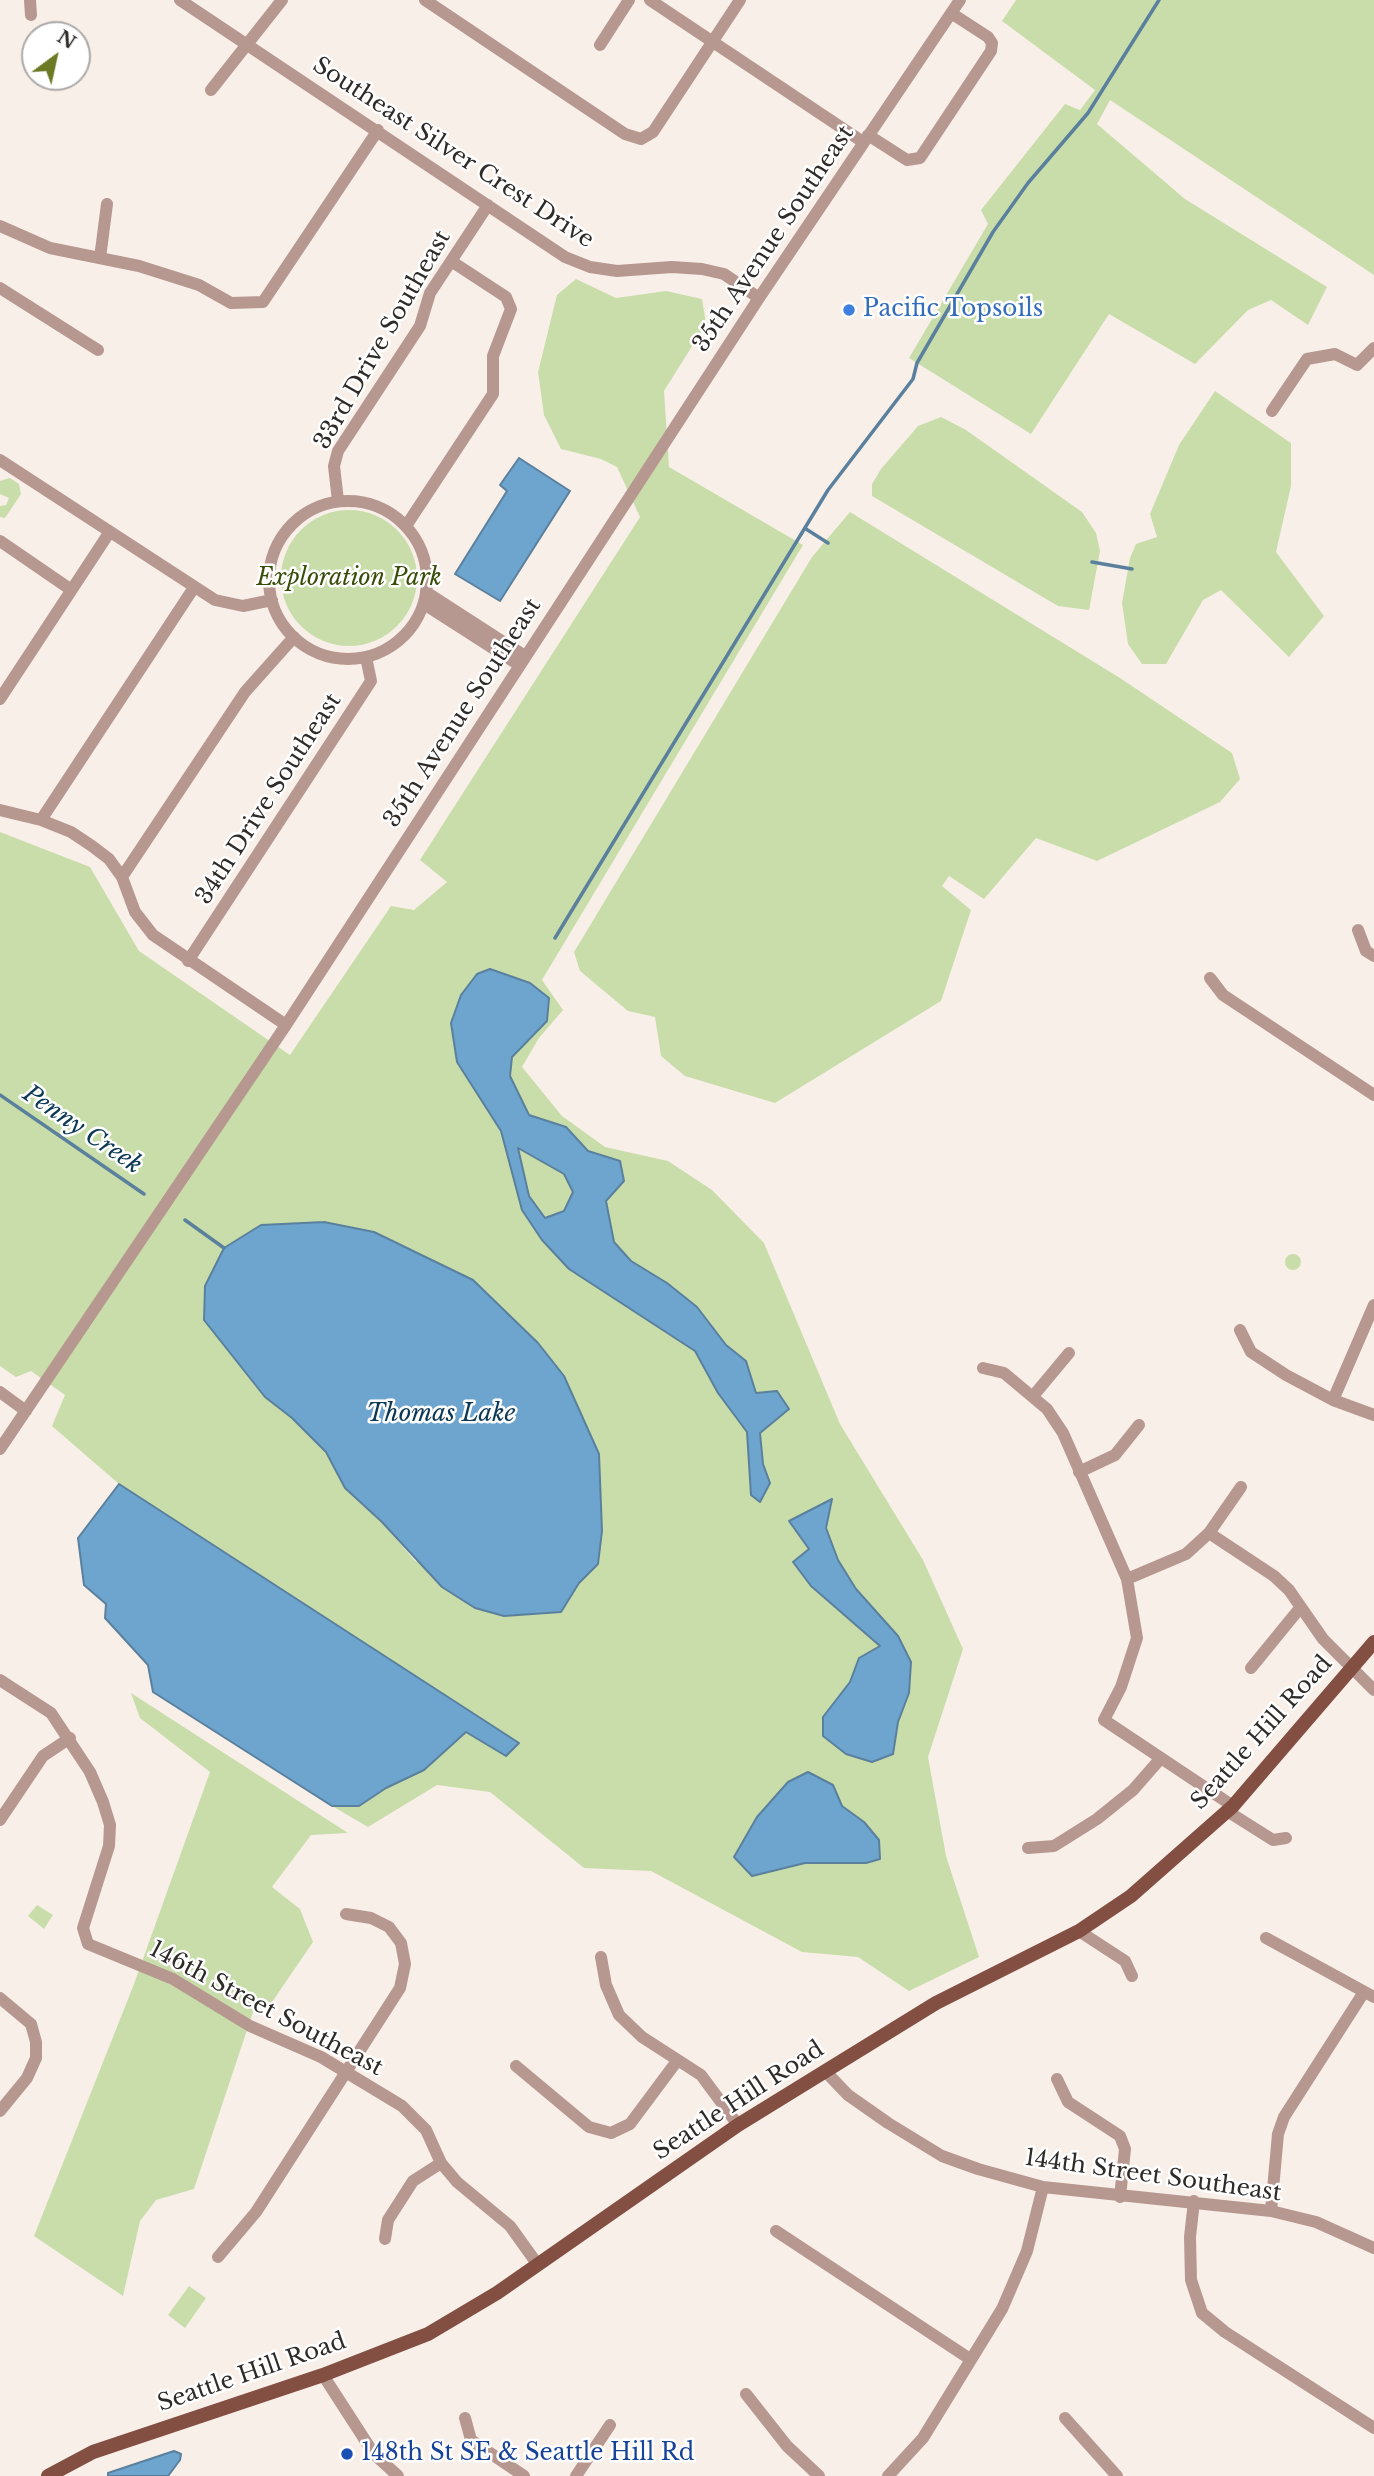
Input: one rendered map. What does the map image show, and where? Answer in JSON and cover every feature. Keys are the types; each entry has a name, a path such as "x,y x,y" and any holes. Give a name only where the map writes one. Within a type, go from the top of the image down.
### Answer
{"main road":[{"name":"Seattle Hill Road","path":"48,2476 64,2472 118,2443 323,2375 428,2334 537,2264 738,2125 936,2003 1079,1931 1131,1896 1230,1808 1374,1642"}],"street":[{"path":"30,0 30,15"},
{"name":"Southeast Silver Crest Drive","path":"180,0 565,257 590,267 617,271 672,267 702,269 724,274 759,298"},
{"path":"211,90 282,0"},
{"path":"425,0 625,134 641,139 653,132 740,0"},
{"path":"600,45 629,0"},
{"path":"650,0 712,43 865,138 907,160 920,158 991,51 992,43 988,37 951,13"},
{"name":"35th Avenue Southeast","path":"0,1449 286,1025 759,298 960,0"},
{"path":"1,228 50,248 139,266 199,285 231,303 264,302 378,130"},
{"path":"100,258 107,204"},
{"name":"33rd Drive Southeast","path":"338,501 334,466 338,451 420,326 430,293 488,205"},
{"path":"406,526 493,394 493,356 511,309 506,297 451,261"},
{"path":"0,288 98,349"},
{"path":"1272,411 1307,359 1335,354 1357,365 1374,348"},
{"path":"0,460 193,589 215,600 243,606 272,600"},
{"path":"338,501 363,502 387,511 406,526 424,557 425,598 411,628 397,641 366,657 335,658 306,647 294,637 280,620 272,600 269,578 273,556 282,536 307,513 338,501"},
{"path":"0,699 109,533"},
{"path":"0,541 71,589"},
{"path":"41,820 193,589"},
{"path":"425,598 522,660"},
{"path":"122,877 245,692 294,637"},
{"name":"34th Drive Southeast","path":"188,961 371,681 366,657"},
{"path":"0,810 41,820 71,832 92,846 108,859 122,877 135,912 153,935 286,1025"},
{"path":"1358,930 1366,951 1374,956"},
{"path":"1210,978 1223,996 1373,1092"},
{"path":"1333,1400 1374,1306"},
{"path":"1240,1330 1251,1352 1333,1400 1374,1415"},
{"path":"1034,1395 1069,1353"},
{"path":"983,1368 1004,1373 1034,1395 1063,1433 1127,1578 1137,1638 1121,1687 1104,1720 1273,1840 1286,1838"},
{"path":"0,1392 26,1411"},
{"path":"1079,1472 1115,1455 1139,1425"},
{"path":"1127,1578 1186,1553 1209,1533 1241,1487"},
{"path":"1209,1533 1274,1576 1289,1590 1323,1639 1374,1690"},
{"path":"1251,1668 1300,1608"},
{"name":"146th Street Southeast","path":"0,1679 51,1713 70,1738 90,1772 110,1825 109,1846 83,1928 88,1944 173,1979 250,2026 321,2057 402,2106 426,2130 441,2163 457,2182 510,2225 537,2264"},
{"path":"0,1820 43,1756 70,1738"},
{"path":"1028,1848 1054,1846 1097,1819 1133,1790 1161,1758"},
{"path":"218,2257 256,2212 344,2071 400,1988 405,1964 401,1943 389,1927 371,1918 346,1914"},
{"path":"1079,1931 1125,1961 1132,1976"},
{"path":"1266,1938 1369,1995 1284,2117 1278,2134 1271,2211"},
{"path":"601,1957 606,1984 619,2015 642,2037 701,2075 738,2125"},
{"path":"0,1998 31,2024 36,2042 36,2058 27,2078 0,2110"},
{"path":"516,2066 589,2127 611,2133 630,2124 677,2061"},
{"name":"144th Street Southeast","path":"826,2072 848,2095 942,2156 1043,2187 1271,2211 1316,2222 1374,2248"},
{"path":"1057,2079 1068,2102 1120,2136 1125,2149 1119,2197"},
{"path":"385,2239 388,2220 413,2181 441,2163"},
{"path":"888,2476 923,2438 1002,2309 1027,2250 1043,2187"},
{"path":"1194,2201 1190,2237 1191,2280 1202,2313 1225,2332 1374,2428"},
{"path":"776,2231 970,2360"},
{"path":"323,2375 374,2454 398,2476"},
{"path":"746,2394 787,2446 819,2476"},
{"path":"465,2418 471,2440 524,2476"},
{"path":"1065,2418 1117,2476"},
{"path":"576,2476 610,2425"}],"green space":[{"path":"1016,0 1374,0 1374,275 1110,100 1097,124 1185,199 1327,287 1308,325 1271,300 1248,310 1195,364 1109,314 1031,434 909,358 988,224 981,210 1065,104 1080,110 1095,90 1002,21"},
{"path":"576,279 616,298 666,291 702,299 706,324 664,391 669,467 803,545 542,980 563,1010 539,1038 522,1067 562,1116 605,1147 668,1161 712,1190 764,1243 840,1424 923,1560 963,1649 928,1757 946,1856 979,1957 909,1991 858,1957 802,1952 651,1871 584,1868 490,1792 437,1785 368,1827 332,1806 359,1806 386,1788 424,1770 466,1731 506,1756 119,1484 52,1426 65,1395 31,1371 16,1377 0,1366 0,832 90,867 139,951 290,1055 391,906 414,910 447,882 420,860 640,517 617,467 601,459 561,449 544,415 538,372 557,295","holes":["374,1232 473,1280 538,1343 564,1376 599,1454 598,1564 579,1583 561,1612 415,1561 382,1522 345,1488 326,1452 292,1418 265,1397 205,1320"]},
{"path":"1215,391 1291,443 1291,486 1276,552 1324,616 1289,657 1221,590 1203,600 1166,664 1142,664 1128,644 1122,603 1130,558 1136,544 1157,537 1150,514 1179,445"},
{"path":"941,417 966,430 1082,512 1096,533 1100,551 1089,610 1058,606 872,496 872,484 881,469 918,426"},
{"path":"10,478 19,484 21,494 5,518 0,517 0,506 6,505 9,498 0,494 0,481"},
{"name":"Exploration Park","path":"349,510 375,516 397,530 411,552 417,578 411,604 397,626 375,640 349,646 323,640 301,626 287,604 281,578 287,552 301,530 323,516"},
{"path":"850,512 1120,678 1232,753 1240,779 1220,802 1097,861 1036,838 984,899 949,876 942,886 971,910 941,1001 775,1103 685,1076 661,1056 655,1017 628,1011 580,971 574,952 812,557"},
{"path":"1290,1254 1296,1254 1301,1262 1299,1268 1290,1270 1285,1265 1285,1259"},
{"path":"131,1693 348,1833 311,1835 272,1887 300,1909 313,1942 270,2005 257,2000 194,2189 156,2200 140,2221 123,2296 34,2236 134,1984 210,1772 140,1718"},
{"path":"37,1905 53,1915 44,1929 28,1916"},
{"path":"189,2286 206,2298 185,2328 168,2315"}],"water":[{"path":"519,458 570,491 500,601 455,574 507,491 500,485"},
{"path":"490,969 530,983 549,998 547,1021 512,1057 510,1076 529,1115 566,1127 588,1151 620,1161 624,1181 606,1201 614,1242 631,1261 667,1283 697,1307 726,1345 746,1361 756,1393 777,1391 789,1409 760,1433 763,1464 770,1483 760,1502 751,1495 747,1432 718,1393 695,1351 569,1269 542,1240 522,1210 501,1131 457,1062 451,1023 461,995 477,974","holes":["518,1148 564,1174 573,1192 564,1211 545,1218 529,1196"]},
{"name":"Thomas Lake","path":"324,1222 374,1232 473,1280 538,1343 564,1376 599,1454 602,1531 598,1564 579,1583 561,1612 504,1616 475,1608 442,1587 382,1522 345,1488 326,1452 292,1418 265,1397 204,1320 205,1286 224,1248 261,1225"},
{"path":"119,1484 519,1743 506,1756 466,1732 424,1770 386,1788 359,1806 332,1806 153,1692 148,1665 105,1618 106,1604 84,1585 78,1538"},
{"path":"832,1499 826,1528 838,1560 856,1589 898,1636 911,1662 909,1693 898,1722 893,1754 872,1762 846,1754 823,1736 823,1717 850,1682 859,1658 880,1646 811,1586 793,1562 809,1549 789,1521"},
{"path":"808,1772 833,1785 842,1806 864,1822 879,1840 880,1859 866,1863 805,1863 752,1876 734,1857 757,1817 788,1782"},
{"path":"174,2451 181,2454 180,2460 168,2476 108,2476 108,2473"}],"waterway":[{"path":"555,938 828,490 913,379 917,363 993,232 1028,183 1088,113 1159,0"},
{"path":"806,529 828,543"},
{"path":"1092,562 1132,569"},
{"name":"Penny Creek","path":"0,1095 144,1194"},
{"name":"Penny Creek","path":"185,1220 224,1248"}],"place":[{"name":"Pacific Topsoils","path":"849,310"},
{"name":"148th St SE & Seattle Hill Rd","path":"347,2454"}]}
